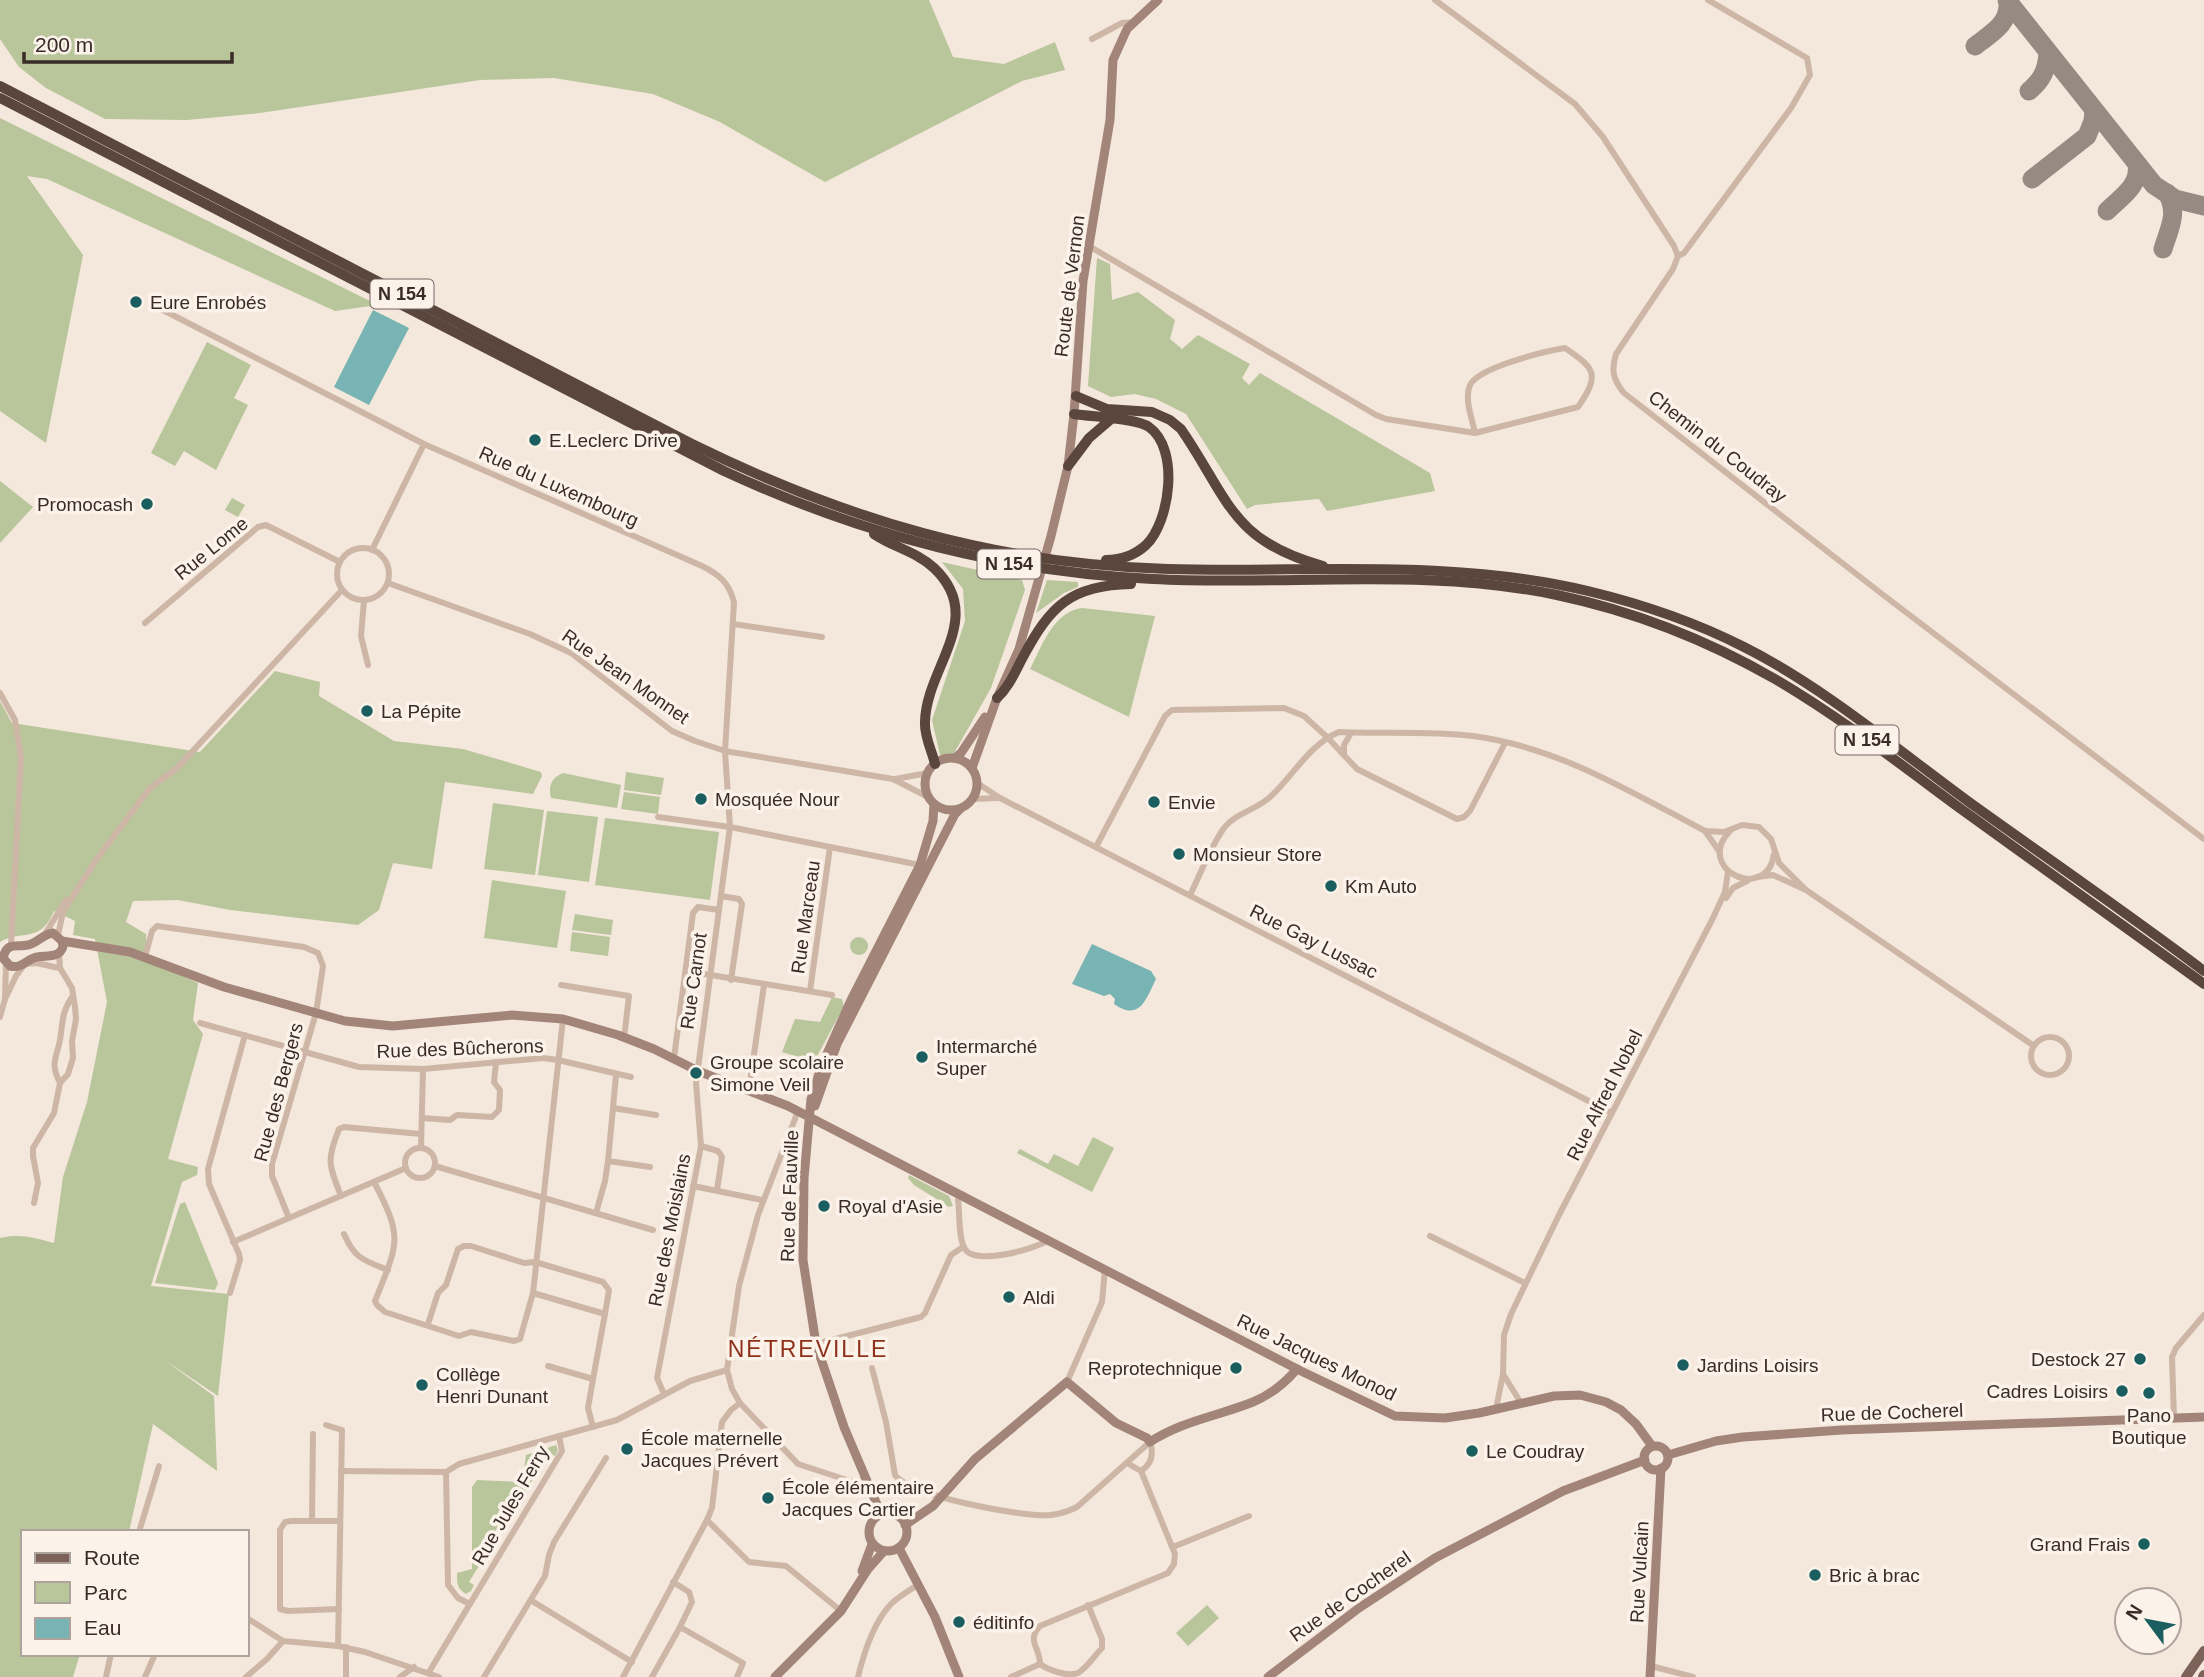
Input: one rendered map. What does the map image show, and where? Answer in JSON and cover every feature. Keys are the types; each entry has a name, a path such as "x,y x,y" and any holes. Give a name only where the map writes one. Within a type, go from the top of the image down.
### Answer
{"highway":[{"name":"N 154","path":"0,86 754,474 806,496 895,526 984,548 1061,561 1164,569 1431,569 1483,573 1593,592 1676,618 1744,647 1816,690 2204,971"},
{"name":"N 154","path":"0,98 724,471 797,503 866,528 948,551 1055,571 1156,579 1410,580 1520,588 1590,603 1675,630 1740,660 1824,709 2204,984"},
{"path":"1076,396 1107,409 1152,412 1170,420 1181,429 1232,512 1252,533 1264,543 1295,558 1336,569"},
{"path":"1061,561 1127,557 1145,546 1154,534 1169,483 1169,465 1160,439 1148,426 1134,421 1074,414"},
{"path":"1068,466 1089,438 1110,420"},
{"path":"866,528 889,544 932,566 953,592 957,618 927,706 925,722 931,769"},
{"path":"997,698 1006,690 1039,629 1064,600 1099,586 1137,584 1156,579"}],"main road":[{"path":"2186,1677 2204,1651"}],"street":[{"name":"Route de Vernon","path":"997,698 1018,649 1068,466 1076,396 1079,316 1110,120 1113,60 1123,37 1134,22 1158,0"},
{"path":"1435,0 1575,104 1603,137 1678,256"},
{"name":"Chemin du Coudray","path":"1708,0 1807,58 1811,75 1791,108 1684,253 1678,256 1674,269 1616,354 1612,368 1616,384 1624,393 2204,839"},
{"path":"1092,39 1122,23 1134,22"},
{"path":"1089,246 1386,419 1475,433 1578,407 1593,385 1593,374 1589,366 1565,348 1549,350 1484,373 1471,382 1467,396 1475,433"},
{"name":"Rue du Luxembourg","path":"159,307 424,444 719,575 730,588 734,603 726,751 730,827"},
{"path":"372,550 424,444"},
{"name":"Rue Lome","path":"145,623 258,527 266,525 340,562"},
{"path":"358,549 372,550 380,555 388,568 388,583 376,597 364,601 349,597 342,590 337,574 340,562 358,549"},
{"name":"Rue Jean Monnet","path":"388,583 552,643 571,653 672,731 726,751 893,779 931,801"},
{"path":"0,949 11,945 32,944 45,934 59,910 150,788 177,768 342,590"},
{"path":"364,601 361,636 368,665"},
{"path":"733,624 821,637"},
{"path":"0,693 15,720 21,757 11,945 5,950 3,962 5,999"},
{"path":"955,758 973,737 997,698"},
{"path":"972,768 955,758 941,760 931,769 926,789 931,801 947,810 960,809 973,799 977,783 972,768 997,698"},
{"path":"1096,847 1165,716 1172,710 1284,708 1304,716 1357,769 1457,819 1470,811 1505,743"},
{"path":"1190,895 1224,828 1237,816 1269,798 1327,737 1339,732 1451,734 1505,743 1542,752 1588,770 1705,831 1724,832 1750,825 1759,827 1771,839 1774,852 1786,872 1806,890 2034,1046"},
{"path":"1344,757 1344,745 1351,733"},
{"name":"Rue Jean Monnet","path":"893,779 931,769"},
{"name":"Rue Gay Lussac","path":"977,783 1000,798 1612,1113"},
{"name":"Rue Gay Lussac","path":"973,799 1000,798"},
{"name":"Rue de Fauville","path":"881,1514 844,1427 816,1344 803,1260 804,1178 812,1096 832,1040 920,865 933,821 931,801"},
{"name":"Rue de Fauville","path":"810,1117 837,1044 912,896 960,809"},
{"path":"658,817 730,827 920,865"},
{"name":"Rue Carnot","path":"698,1071 730,827"},
{"path":"1720,853 1724,838 1733,829"},
{"path":"1705,831 1720,853 1728,872 1737,877 1773,875 1806,890"},
{"name":"Rue Marceau","path":"810,992 830,847"},
{"path":"1754,878 1769,868 1774,852"},
{"name":"Rue Alfred Nobel","path":"1496,1409 1503,1374 1504,1335 1525,1283 1712,920 1725,892 1728,872"},
{"name":"Rue Alfred Nobel","path":"1712,920 1733,888 1754,878"},
{"path":"3,962 16,968 34,957 54,956 59,953 63,947 60,938 63,912 81,883"},
{"name":"Rue Carnot","path":"721,896 739,899 743,904 731,980"},
{"path":"674,1058 695,910 698,907 719,910"},
{"name":"Rue des Bergers","path":"145,957 152,931 157,926 304,947 318,953 323,967 316,1013 272,1164 272,1176 289,1218"},
{"name":"Rue Jacques Monod","path":"45,934 53,933 60,938 116,948 224,987 345,1021 394,1026 512,1015 563,1019 624,1038 798,1111 1297,1369 1395,1416 1445,1418 1554,1396 1580,1395 1594,1397 1622,1410 1653,1446"},
{"path":"34,1203 38,1183 33,1148 54,1113 60,1083 68,1074 73,1058 72,1041 76,1019 72,988 60,968 59,953"},
{"path":"0,1017 5,999 25,964 37,963 60,968"},
{"path":"686,971 832,995"},
{"path":"561,985 629,996 624,1038"},
{"path":"749,1089 764,985"},
{"path":"60,1083 54,1073 54,1056 60,1040 61,1018 72,997"},
{"path":"374,1181 396,1230 396,1243 375,1301 377,1305 385,1311 459,1336 471,1332 513,1341 520,1339 533,1293 563,1019"},
{"name":"Rue des Bûcherons","path":"200,1023 359,1067 423,1069 529,1058 558,1060 631,1077"},
{"path":"230,1293 240,1260 209,1184 208,1169 245,1035"},
{"path":"2049,1037 2061,1040 2068,1050 2068,1062 2055,1074 2039,1071 2031,1056 2034,1046 2038,1041 2049,1037"},
{"path":"422,1118 450,1120 457,1115 492,1117 499,1110 500,1090 494,1082 496,1062"},
{"path":"421,1148 423,1069"},
{"name":"Rue des Moislains","path":"664,1394 657,1378 701,1146 696,1091 698,1071"},
{"path":"596,1213 606,1181 616,1075"},
{"path":"613,1108 656,1115"},
{"path":"798,1111 762,1200 739,1286 727,1370 740,1403 798,1464 853,1482 867,1479"},
{"path":"341,1196 329,1164 331,1148 339,1129 344,1126 421,1134"},
{"path":"701,1146 718,1152 722,1157 717,1190"},
{"path":"421,1148 432,1154 435,1166 430,1174 421,1178 412,1175 406,1168 408,1154 421,1148"},
{"path":"608,1161 650,1167"},
{"path":"435,1166 653,1230"},
{"path":"233,1242 406,1168"},
{"path":"693,1185 762,1200"},
{"path":"962,1194 958,1200 963,1247 969,1254 978,1257 1019,1251 1049,1240"},
{"path":"344,1234 358,1258 388,1270"},
{"path":"1430,1236 1525,1283"},
{"path":"428,1324 438,1293 446,1285 458,1249 464,1246 524,1263 535,1262 607,1284 610,1290 588,1408 593,1427"},
{"path":"816,1344 921,1318 951,1255 963,1247"},
{"path":"905,1525 919,1517 943,1496 975,1459 1068,1382 1102,1302 1105,1269"},
{"path":"533,1293 605,1314"},
{"path":"2174,1418 2172,1357 2176,1348 2204,1315"},
{"path":"548,1366 593,1379"},
{"path":"872,1368 886,1422 895,1475 899,1481 943,1496 1010,1511 1049,1515 1069,1512 1150,1442 1181,1425 1253,1402 1270,1393 1297,1369"},
{"name":"Rue Jules Ferry","path":"429,1672 562,1451 559,1436 617,1420 690,1381 727,1370"},
{"path":"1503,1374 1521,1403"},
{"path":"1068,1382 1116,1423 1147,1438 1153,1455 1141,1471"},
{"path":"624,1677 707,1520 712,1508 722,1422 731,1409 740,1403"},
{"name":"Rue de Cocherel","path":"1668,1455 1716,1441 1743,1437 1842,1430 2204,1417"},
{"path":"326,1425 342,1430 339,1609 346,1677"},
{"path":"312,1520 313,1434"},
{"path":"341,1471 446,1472 459,1464 559,1436"},
{"path":"1653,1446 1663,1448 1668,1455 1661,1468 1651,1468 1645,1460 1647,1450 1653,1446"},
{"path":"484,1677 532,1601 545,1576 548,1555 554,1542 606,1458"},
{"name":"Rue de Cocherel","path":"1268,1677 1359,1608 1435,1558 1563,1491 1645,1460"},
{"path":"1088,1605 1102,1639 1102,1647 1079,1673 1048,1670 1040,1664 1032,1639 1033,1633 1040,1626 1088,1605 1168,1573 1175,1559 1141,1471 1127,1463"},
{"path":"140,1530 159,1466"},
{"name":"Rue Vulcain","path":"1650,1677 1661,1468"},
{"path":"446,1472 448,1585 458,1598 470,1604"},
{"path":"775,1677 841,1611 848,1601 868,1569 884,1551 899,1548 906,1537 905,1525 895,1515 881,1514 875,1518 869,1530 872,1544 848,1601"},
{"path":"1172,1547 1249,1516"},
{"path":"707,1520 749,1562 786,1566 841,1611"},
{"path":"339,1609 288,1611 279,1606 281,1525 290,1521 340,1521"},
{"path":"872,1544 884,1551"},
{"path":"899,1548 919,1584 959,1677"},
{"path":"652,1677 692,1602 689,1592 673,1582"},
{"path":"859,1677 864,1653 876,1627 891,1604 919,1584"},
{"path":"532,1601 632,1662"},
{"path":"248,1619 283,1640 342,1647 415,1667 439,1677"},
{"path":"680,1628 743,1662 737,1677"},
{"path":"246,1677 267,1659 283,1640"},
{"path":"106,1677 111,1656"},
{"path":"145,1677 154,1656"},
{"path":"1011,1677 1040,1664"},
{"path":"1651,1666 1693,1677"},
{"path":"400,1677 415,1667"}],"green space":[{"path":"0,0 929,0 953,57 1004,64 1055,42 1065,70 1022,81 825,182 720,122 653,94 554,78 480,80 260,113 187,120 105,119 46,88 19,67 0,39"},
{"path":"0,118 378,305 335,311 47,179 27,176 83,255 46,443 0,411"},
{"path":"1097,258 1110,264 1112,300 1138,292 1175,320 1170,339 1182,349 1198,335 1250,364 1242,378 1249,385 1260,373 1430,473 1435,491 1327,511 1319,499 1255,505 1247,509 1186,414 1156,399 1135,394 1111,397 1088,386"},
{"path":"207,342 251,365 234,398 248,405 216,470 184,451 175,466 151,453"},
{"path":"0,481 33,507 0,543"},
{"path":"232,498 245,505 238,517 225,510"},
{"path":"942,562 1022,580 1025,590 991,688 953,755 940,755 932,720 965,621 963,589"},
{"path":"1047,580 1078,582 1078,587 1064,593 1036,613"},
{"path":"1082,608 1155,616 1129,717 1030,669 1056,623 1063,616"},
{"path":"275,671 320,682 319,696 394,741 463,749 541,772 542,776 533,794 445,782 432,869 393,863 379,910 358,925 230,910 178,900 133,901 126,922 146,934 147,951 144,959 198,983 193,1020 203,1034 168,1159 198,1167 197,1175 182,1182 151,1286 229,1294 218,1396 163,1359 214,1396 217,1471 153,1424 129,1530 21,1530 21,1656 79,1656 73,1677 0,1677 0,1238 21,1236 54,1243 63,1177 87,1102 107,1002 95,939 73,935 75,921 54,911 49,921 37,932 0,942 0,701 12,723 200,752"},
{"path":"626,772 664,778 661,795 624,790"},
{"path":"563,773 621,785 617,808 551,798 551,783"},
{"path":"624,792 660,797 658,814 621,809"},
{"path":"493,803 544,810 535,875 484,869"},
{"path":"547,811 598,817 589,882 538,875"},
{"path":"605,818 719,832 710,900 595,885"},
{"path":"492,880 566,891 557,948 484,938"},
{"path":"575,914 613,920 611,935 572,930"},
{"path":"572,932 610,937 608,956 570,951"},
{"path":"859,937 867,942 868,946 863,954 859,955 851,950 850,946 855,938"},
{"path":"832,997 842,999 844,1006 814,1062 782,1052 795,1019 820,1022"},
{"path":"1093,1137 1114,1148 1092,1192 1017,1153 1020,1149 1048,1164 1054,1154 1078,1166"},
{"path":"909,1175 949,1196 953,1206 949,1207 914,1185 908,1178"},
{"path":"185,1202 218,1283 215,1290 155,1283 180,1204"},
{"path":"556,1445 558,1450 555,1456 549,1453 469,1582 474,1585 466,1594 458,1585 457,1573 472,1569 472,1487 477,1480 522,1482 526,1455"},
{"path":"1207,1605 1219,1618 1188,1646 1176,1633"}],"water":[{"path":"373,310 409,328 369,405 334,387"},
{"path":"1092,944 1151,971 1156,979 1141,1006 1130,1010 1123,1009 1114,1004 1115,999 1110,994 1104,996 1072,984"}],"taxiway":[{"path":"2007,0 2154,185 2175,199 2204,206"},
{"path":"1975,46 1993,33 2002,22 2008,10 2008,2"},
{"path":"2029,91 2043,74 2048,53"},
{"path":"2032,179 2087,136 2094,111"},
{"path":"2107,211 2133,184 2137,164"},
{"path":"2163,249 2173,214 2167,193"}],"place":[{"name":"Eure Enrobés","path":"136,302"},
{"name":"E.Leclerc Drive","path":"535,440"},
{"name":"Promocash","path":"147,504"},
{"name":"La Pépite","path":"367,711"},
{"name":"Mosquée Nour","path":"701,799"},
{"name":"Envie","path":"1154,802"},
{"name":"Monsieur Store","path":"1179,854"},
{"name":"Km Auto","path":"1331,886"},
{"name":"Intermarché Super","path":"922,1057"},
{"name":"Groupe scolaire Simone Veil","path":"696,1073"},
{"name":"Royal d'Asie","path":"824,1206"},
{"name":"Aldi","path":"1009,1297"},
{"name":"Destock 27","path":"2140,1359"},
{"name":"Jardins Loisirs","path":"1683,1365"},
{"name":"Reprotechnique","path":"1236,1368"},
{"name":"Collège Henri Dunant","path":"422,1385"},
{"name":"Cadres Loisirs","path":"2122,1391"},
{"name":"Pano Boutique","path":"2149,1393"},
{"name":"École maternelle Jacques Prévert","path":"627,1449"},
{"name":"Le Coudray","path":"1472,1451"},
{"name":"École élémentaire Jacques Cartier","path":"768,1498"},
{"name":"Grand Frais","path":"2144,1544"},
{"name":"Bric à brac","path":"1815,1575"},
{"name":"éditinfo","path":"959,1622"}],"district":[{"name":"NÉTREVILLE","path":"808,1349"}]}
